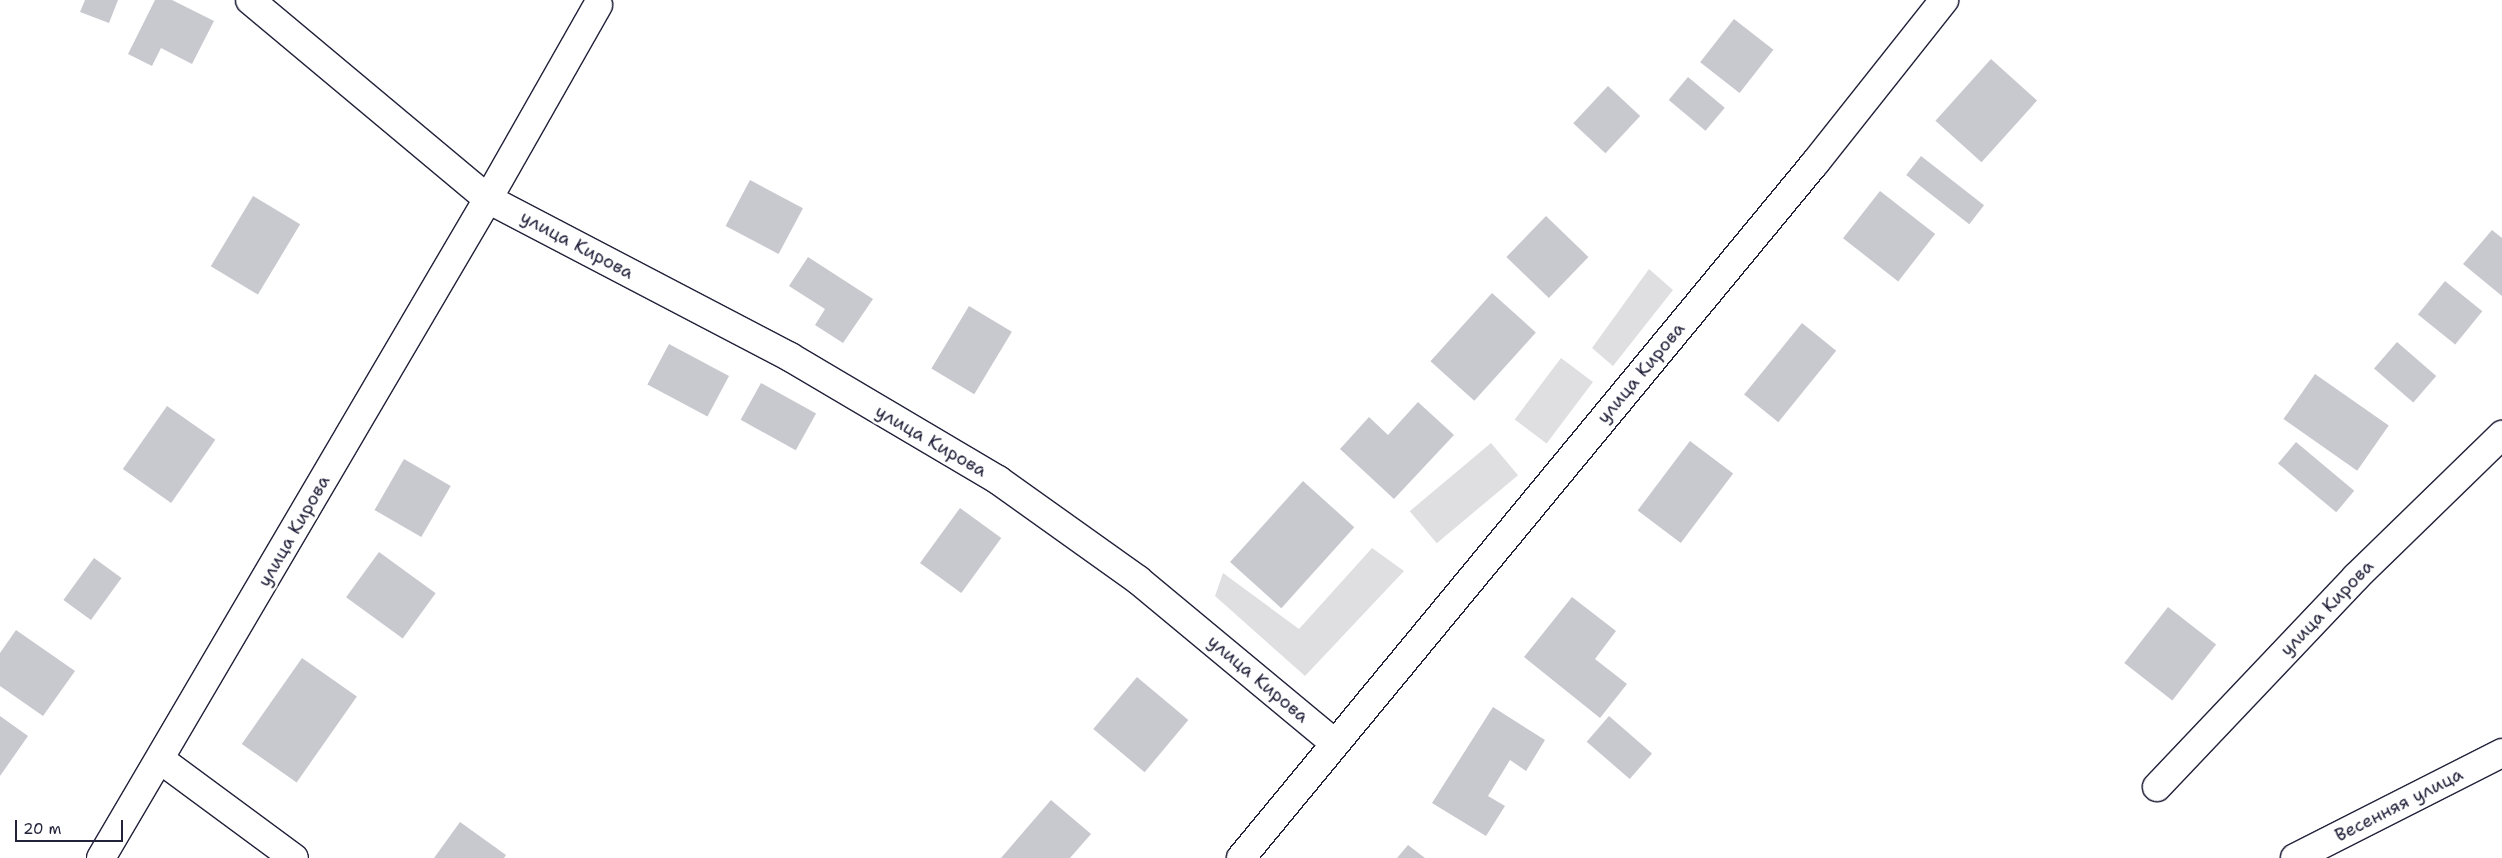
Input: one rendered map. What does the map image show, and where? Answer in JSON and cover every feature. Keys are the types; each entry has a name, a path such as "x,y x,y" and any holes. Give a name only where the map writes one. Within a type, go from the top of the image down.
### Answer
{"street":[{"name":"улица Кирова","path":"250,0 488,199 790,357 998,480 1138,580 1334,743"},
{"name":"улица Кирова","path":"1241,858 1334,743 1815,163 1944,0"},
{"name":"улица Кирова","path":"101,858 161,760 488,199 598,4"},
{"name":"улица Кирова","path":"2157,787 2356,577 2502,435"},
{"name":"Весенняя улица","path":"2295,858 2502,753"},
{"path":"161,760 294,858"}],"shaded area":[{"path":"1649,269 1673,290 1613,366 1592,348"},
{"path":"1561,358 1593,382 1547,444 1515,419"},
{"path":"1491,443 1518,475 1437,543 1410,511"},
{"path":"1372,548 1404,571 1305,676 1215,596 1223,573 1299,629"}],"building":[{"path":"85,0 118,0 109,23 80,12"},
{"path":"155,0 172,0 214,21 192,64 161,48 152,66 128,54"},
{"path":"1734,19 1773,50 1740,93 1700,62"},
{"path":"1991,59 2037,100 1982,162 1935,121"},
{"path":"1688,77 1725,108 1705,131 1669,100"},
{"path":"1608,86 1640,116 1605,153 1573,123"},
{"path":"1921,156 1984,205 1969,224 1906,175"},
{"path":"750,180 803,208 779,254 726,226"},
{"path":"1880,191 1935,234 1898,281 1843,238"},
{"path":"253,196 300,224 258,295 211,266"},
{"path":"1546,216 1588,257 1549,298 1506,257"},
{"path":"2492,230 2502,238 2502,296 2463,264"},
{"path":"808,257 873,299 843,343 815,325 825,309 789,286"},
{"path":"2445,281 2482,311 2455,345 2418,314"},
{"path":"1492,293 1536,332 1474,401 1430,361"},
{"path":"969,306 1012,332 974,394 931,369"},
{"path":"1802,323 1836,351 1778,422 1744,394"},
{"path":"2397,342 2436,376 2413,403 2374,368"},
{"path":"669,344 729,376 707,417 647,385"},
{"path":"2315,374 2389,426 2357,471 2283,419"},
{"path":"761,383 816,414 796,450 741,420"},
{"path":"1418,402 1454,435 1394,499 1340,449 1369,417 1388,435"},
{"path":"167,406 215,440 171,503 123,469"},
{"path":"1690,441 1733,473 1681,543 1638,510"},
{"path":"2296,442 2354,491 2336,512 2278,463"},
{"path":"404,459 451,486 421,537 374,510"},
{"path":"1303,481 1354,527 1281,608 1230,562"},
{"path":"960,508 1001,538 961,593 920,563"},
{"path":"379,552 436,593 403,638 346,597"},
{"path":"94,558 122,578 91,620 63,600"},
{"path":"1572,597 1616,631 1595,659 1627,684 1600,718 1524,657"},
{"path":"2168,607 2216,645 2172,701 2124,663"},
{"path":"16,630 75,671 43,716 0,686 0,653"},
{"path":"302,658 357,696 297,782 242,744"},
{"path":"1137,677 1188,720 1145,772 1093,729"},
{"path":"1493,707 1545,740 1526,771 1510,760 1488,796 1505,806 1486,836 1432,803"},
{"path":"0,716 28,736 0,776"},
{"path":"1609,716 1652,753 1630,779 1587,742"},
{"path":"1051,800 1091,834 1070,858 1001,858"},
{"path":"460,822 506,855 504,858 434,858"},
{"path":"1408,845 1425,858 1397,858"}]}
